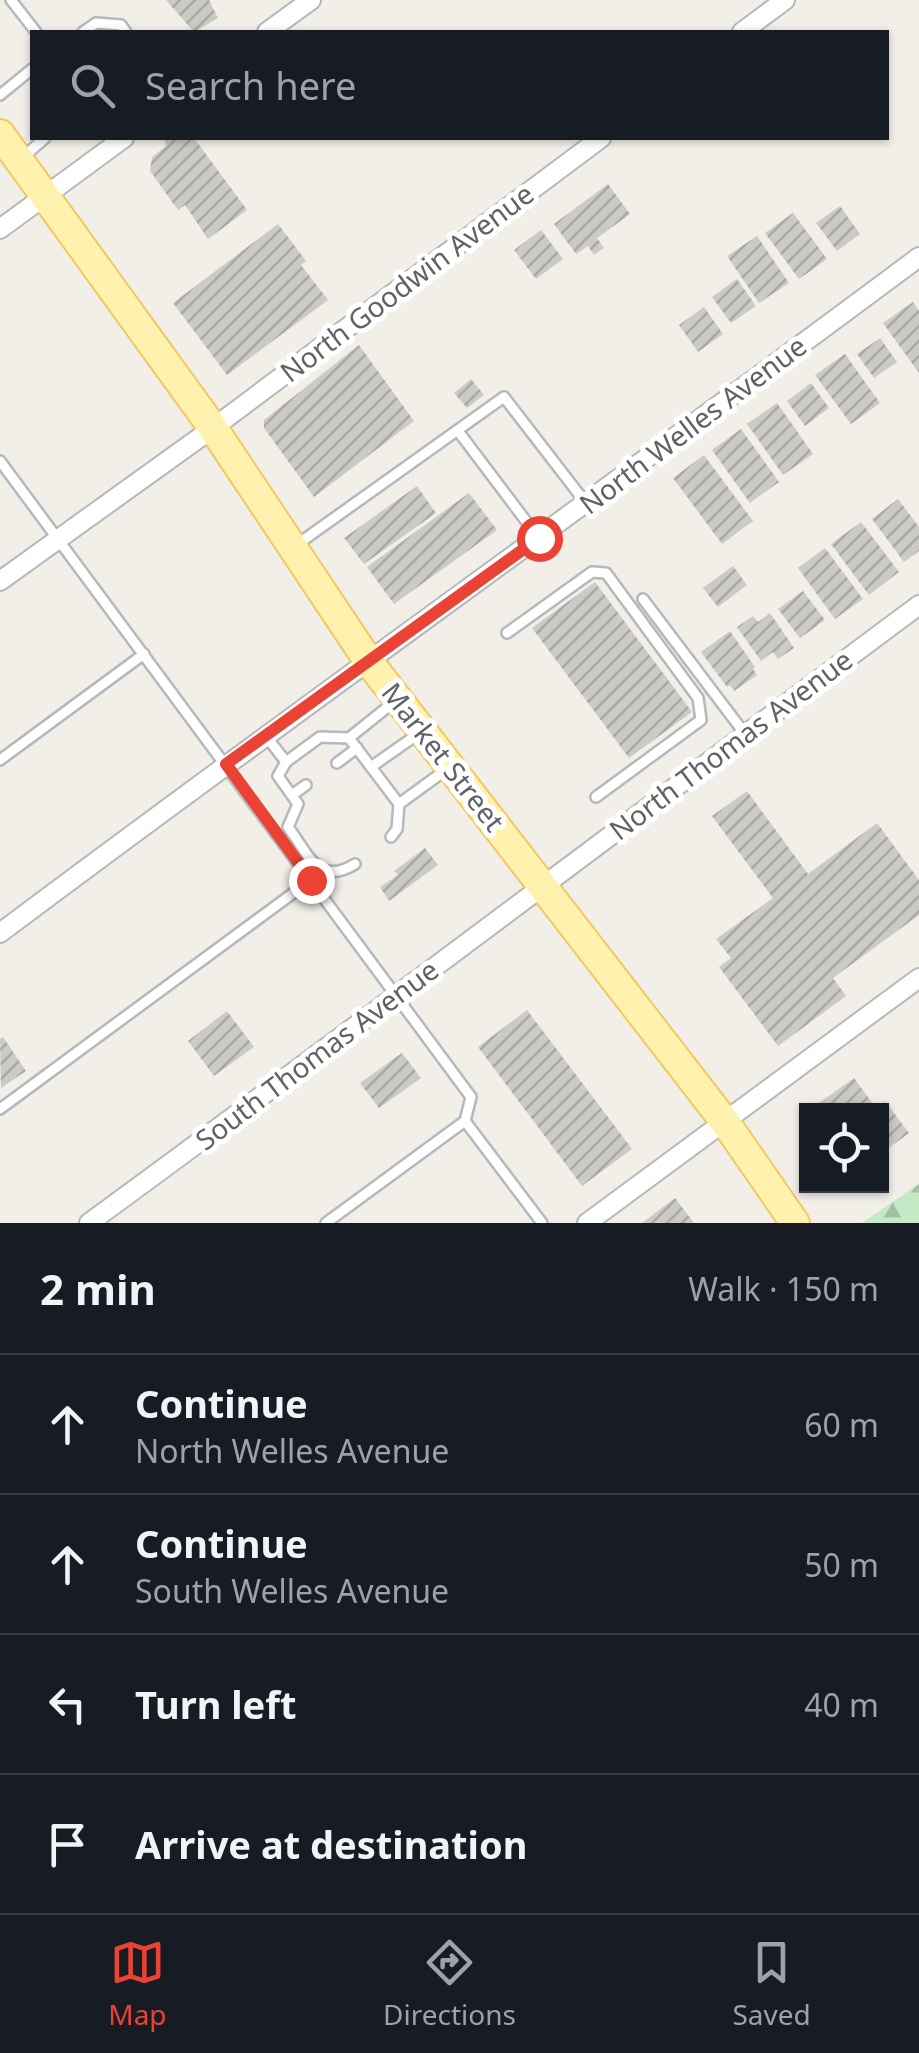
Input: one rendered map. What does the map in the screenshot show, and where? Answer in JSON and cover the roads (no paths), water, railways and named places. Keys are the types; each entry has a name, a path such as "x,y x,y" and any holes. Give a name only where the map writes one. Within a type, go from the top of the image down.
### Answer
{"main road":[{"name":"Market Street","path":"0,134 213,428 369,662 724,1122 795,1223"}],"street":[{"path":"270,30 311,0"},
{"path":"745,30 785,0"},
{"path":"0,229 118,140"},
{"name":"North Goodwin Avenue","path":"0,581 213,428 598,140"},
{"name":"North Welles Avenue","path":"0,933 919,257"},
{"name":"North Thomas Avenue","path":"543,884 919,605"},
{"name":"South Thomas Avenue","path":"90,1223 398,997 543,884"},
{"path":"587,1223 919,978"}],"lane":[{"path":"12,0 34,30"},
{"path":"86,30 96,24 121,25 125,30"},
{"path":"0,95 30,72"},
{"path":"20,160 43,140"},
{"path":"292,547 504,397 587,504"},
{"path":"458,431 539,538"},
{"path":"0,461 470,1097 465,1121 326,1223"},
{"path":"507,633 592,572 606,573 698,698 701,720 596,797"},
{"path":"643,599 746,734"},
{"path":"0,760 144,654"},
{"path":"355,864 342,872 330,874 320,870 288,826 298,804 278,776 286,762 320,737 349,738 398,700"},
{"path":"372,767 422,731"},
{"path":"266,736 286,762"},
{"path":"349,738 399,804 397,829 392,837"},
{"path":"337,763 357,748"},
{"path":"399,804 450,767"},
{"path":"292,795 306,785"},
{"path":"0,1109 311,880"},
{"path":"465,1121 542,1223"}]}
